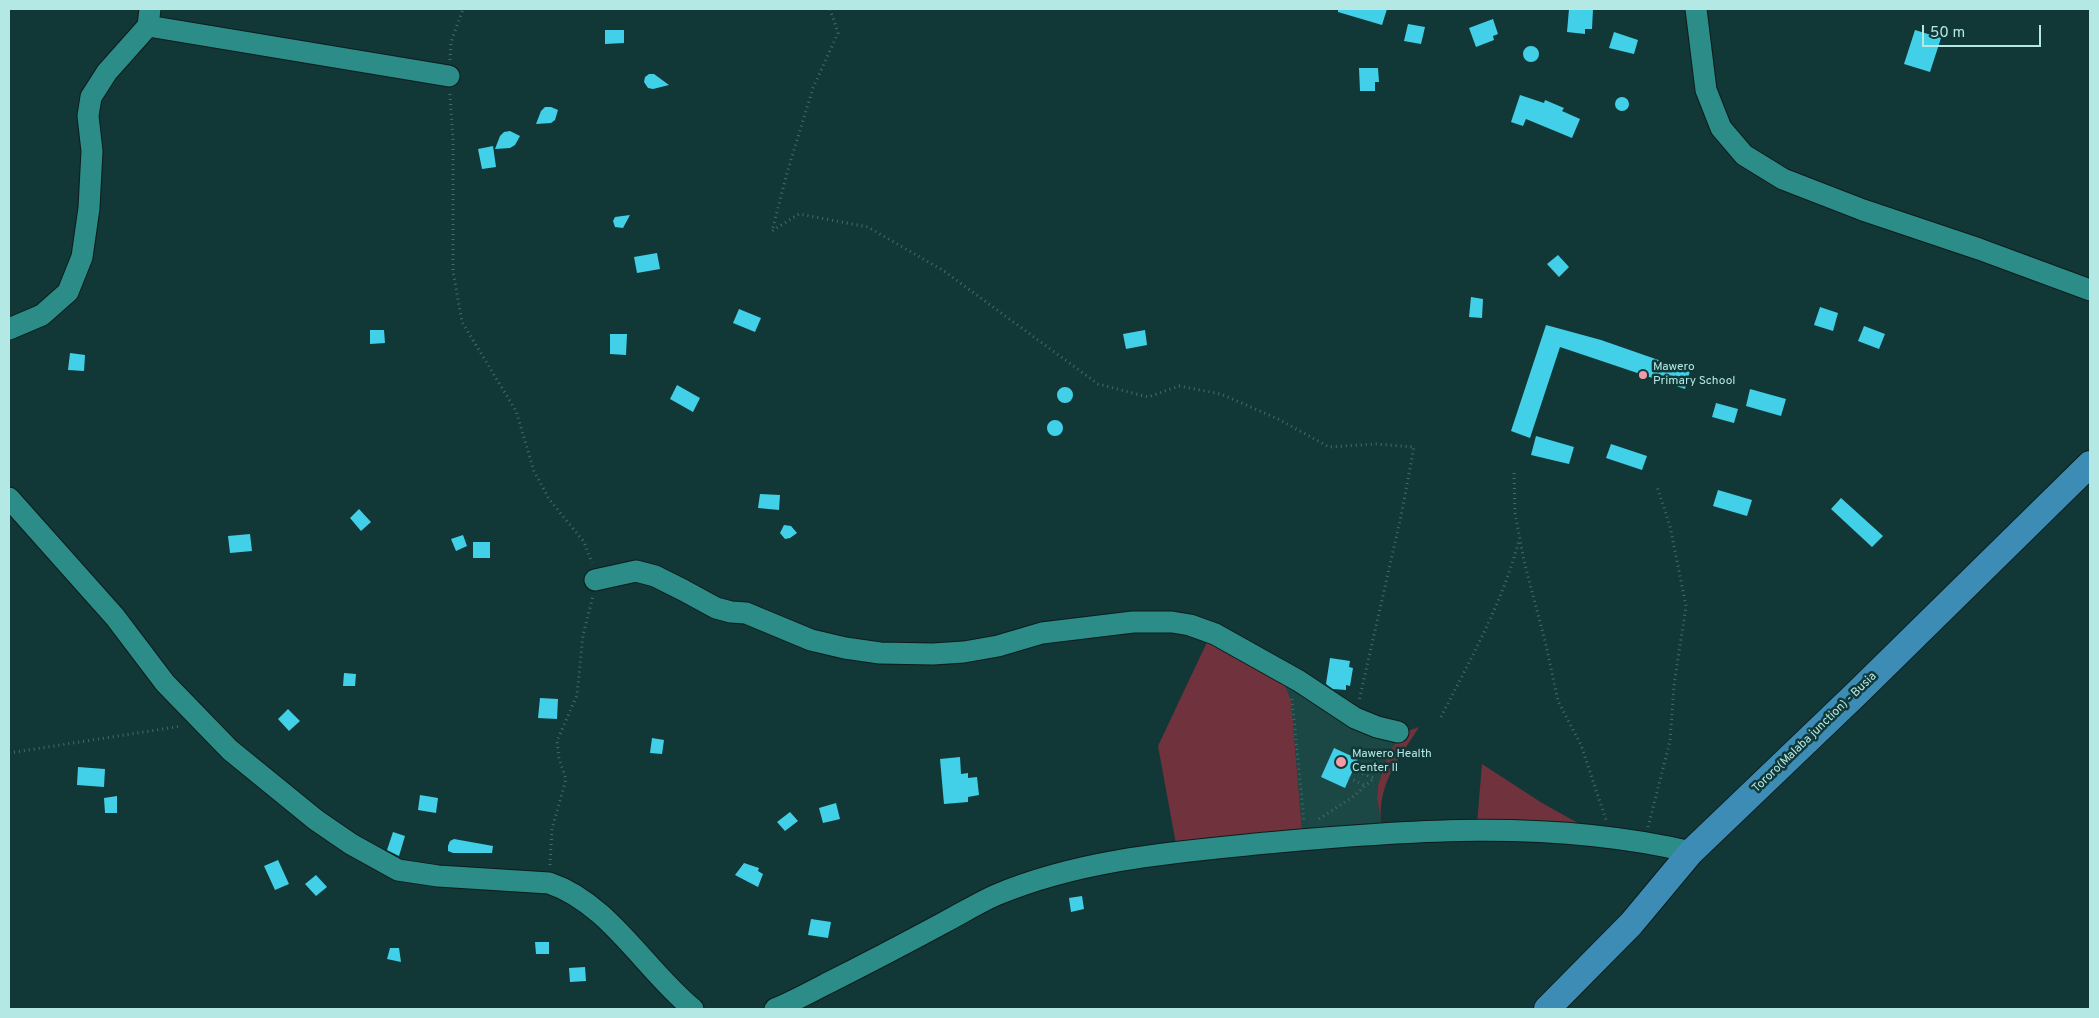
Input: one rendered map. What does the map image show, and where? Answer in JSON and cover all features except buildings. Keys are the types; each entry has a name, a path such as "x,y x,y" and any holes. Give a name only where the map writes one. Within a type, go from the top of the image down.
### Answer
{"main road":[{"name":"Tororo(Malaba junction) - Busia","path":"1547,1009 1631,924 1691,852 1857,693 2090,464"}],"street":[{"path":"1696,9 1706,90 1721,128 1744,155 1783,179 1863,210 1979,249 2090,290"},
{"path":"9,329 42,315 68,292 82,257 89,208 92,150 88,116 91,97 107,72 149,17 449,76"},
{"path":"9,498 109,611 165,683 202,722 230,750 316,820 351,844 398,870 438,876 520,880 552,884 578,897 603,916 650,968 692,1009"},
{"path":"595,580 636,571 655,576 716,608 746,613 811,640 845,648 880,653 933,654 964,652 998,646 1042,633 1133,622 1172,622 1190,625 1215,634 1282,672 1355,718 1377,728 1398,732"},
{"path":"775,1009 864,965 994,896 1070,871 1122,861 1297,836 1451,830 1564,833 1645,842 1691,852"}],"path":[{"path":"463,9 451,42 449,76 453,141 453,271 462,322 516,411 534,471 549,499 584,542 596,572 595,589 582,635 577,695 557,741 559,758 566,779 552,829 549,861 552,884"},
{"path":"830,9 838,33 813,88 787,173 772,231 799,214 868,227 944,271 1098,384 1148,397 1179,386 1221,394 1278,419 1329,446 1376,444 1414,447 1401,516 1355,718"},
{"path":"1514,474 1519,536 1558,701 1581,746 1612,838"},
{"path":"1645,842 1670,741 1674,685 1686,606 1670,526 1657,487"},
{"path":"1441,717 1475,651 1512,567 1519,536"},
{"path":"1282,672 1294,701 1297,836"},
{"path":"9,753 202,722"},
{"path":"1297,836 1366,786 1374,778 1353,770"},
{"path":"1349,778 1366,786"}],"shaded area":[{"path":"1209,638 1281,676 1291,700 1302,830 1176,844 1158,746"},
{"name":"Mawero Health Center II","path":"1281,676 1402,737 1389,752 1378,785 1377,798 1383,824 1302,830 1291,700"},
{"path":"1419,727 1398,760 1387,782 1381,807 1381,821 1377,798 1378,785 1389,752 1405,732"},
{"path":"1482,764 1542,803 1594,832 1477,824"}],"place":[{"name":"Mawero Primary School","path":"1643,375"},
{"name":"Mawero Health Center II","path":"1341,762"}]}
